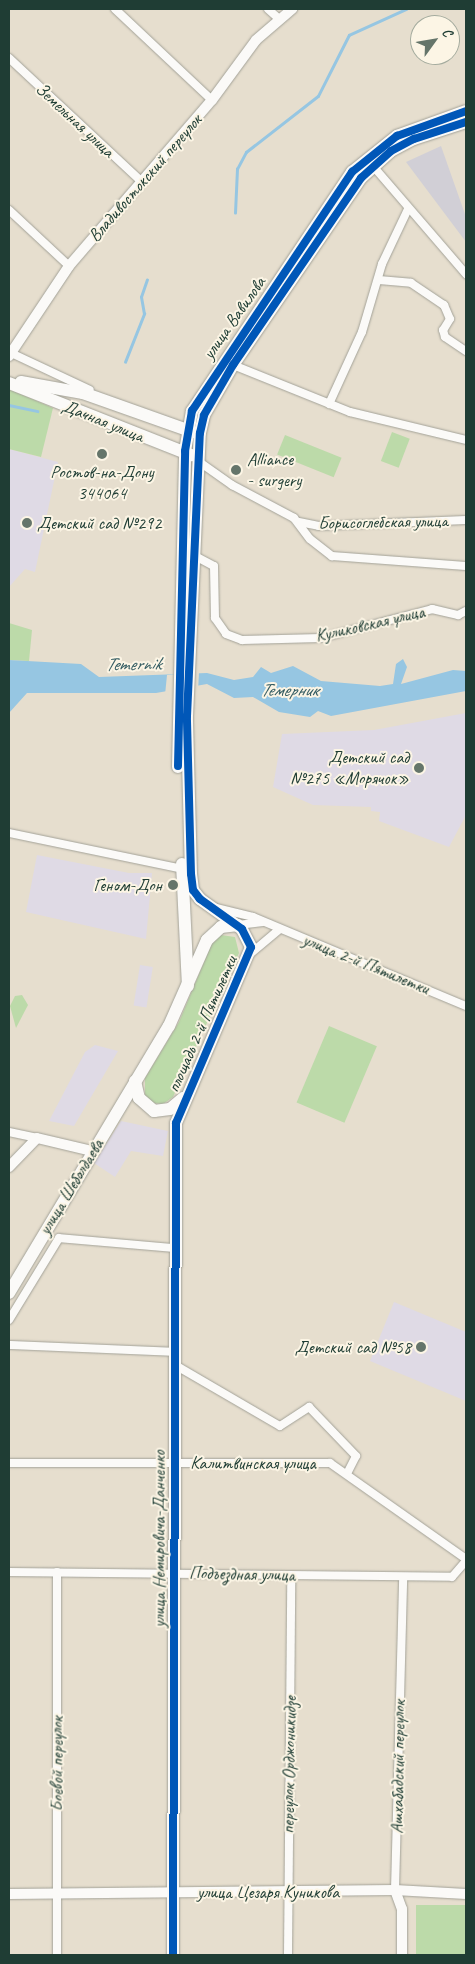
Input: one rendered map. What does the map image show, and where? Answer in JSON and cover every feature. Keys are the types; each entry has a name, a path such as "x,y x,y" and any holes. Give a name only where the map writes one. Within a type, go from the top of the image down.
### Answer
{"main road":[{"name":"улица Вавилова","path":"187,630 184,451 187,430 199,395 352,172 397,136 466,111"},
{"name":"улица Вавилова","path":"187,630 196,556 197,460 204,415 233,365 296,278 338,208 373,166 414,139 466,122"},
{"name":"Дачная улица","path":"9,382 83,393 137,415 200,434"},
{"name":"Дачная улица","path":"9,382 184,451 197,460"},
{"path":"98,418 137,415"},
{"path":"185,875 183,716 187,630"},
{"name":"площадь 2-й Пятилетки","path":"176,1123 185,1096 250,954 249,941 238,925 210,907 193,890 185,875"},
{"name":"площадь 2-й Пятилетки","path":"185,875 188,986"},
{"name":"площадь 2-й Пятилетки","path":"185,1096 174,1107 154,1111 139,1098 135,1081 188,986 212,933 238,925"},
{"name":"улица Шеболдаева","path":"9,1293 135,1081"},
{"name":"улица Немировича-Данченко","path":"173,1955 174,1248 176,1123"}],"street":[{"path":"115,9 212,100"},
{"path":"268,9 279,19"},
{"name":"Владивостокский переулок","path":"9,354 68,266 212,100 256,40 292,9"},
{"name":"Земельная улица","path":"9,58 141,181"},
{"path":"373,166 408,209 466,274"},
{"path":"329,404 362,332 379,280 408,209"},
{"path":"9,210 68,266"},
{"path":"379,280 411,283 444,305 450,319 443,330 445,337 466,352"},
{"name":"Дачная улица","path":"9,354 104,401"},
{"path":"233,365 329,404 466,440"},
{"path":"197,460 232,485 300,522 310,539 332,556 466,566"},
{"name":"Борисоглебская улица","path":"300,522 320,526 466,520"},
{"name":"Куликовская улица","path":"196,556 214,566 215,618 226,634 242,640 322,638 432,608 466,619"},
{"path":"458,615 466,611"},
{"path":"9,833 185,875"},
{"name":"улица 2-й Пятилетки","path":"210,907 225,908 265,922 466,1006"},
{"path":"238,925 265,922"},
{"path":"250,954 280,929"},
{"path":"9,1132 92,1151"},
{"path":"9,1167 37,1138"},
{"path":"9,1320 59,1238 174,1248"},
{"path":"9,1345 174,1358 280,1426 309,1407 356,1456 348,1472"},
{"name":"Калитвинская улица","path":"9,1463 330,1463 348,1472 466,1560"},
{"name":"Подъездная улица","path":"9,1572 173,1572 452,1577 466,1560"},
{"name":"Боевой переулок","path":"57,1572 57,1955"},
{"name":"переулок Орджоникидзе","path":"288,1955 291,1575"},
{"name":"Ашхабадский переулок","path":"402,1955 402,1909 395,1890 403,1577"},
{"name":"улица Цезаря Куникова","path":"9,1894 287,1893 395,1890 466,1894"}],"shaded area":[{"path":"441,146 466,217 466,242 406,162"},
{"name":"Детский сад №292","path":"9,449 58,462 35,572 25,569 9,587"},
{"name":"Детский сад №275 «Морячок»","path":"466,713 466,815 449,847 379,821 380,812 371,811 371,807 313,805 273,787 282,734 374,730"},
{"path":"37,855 129,873 152,873 146,939 26,912"},
{"path":"140,965 153,967 146,1008 134,1005"},
{"path":"95,1045 118,1051 74,1126 49,1121 85,1052"},
{"path":"121,1121 168,1131 163,1156 131,1151 115,1177 94,1163"},
{"name":"Детский сад №58","path":"394,1302 466,1332 466,1401 370,1361"}],"green space":[{"path":"9,389 53,408 41,457 9,449"},
{"path":"392,432 410,439 399,468 381,461"},
{"path":"285,435 342,458 334,477 277,454"},
{"path":"9,623 32,630 29,661 9,660"},
{"path":"221,935 235,937 239,953 173,1097 163,1104 152,1103 145,1096 145,1078 179,1022 212,943"},
{"path":"22,995 28,1005 16,1028 10,1006 15,996"},
{"path":"329,1026 377,1046 344,1123 297,1102"},
{"path":"416,1905 466,1905 466,1955 416,1955"}],"water":[{"name":"Темерник","path":"403,659 407,667 401,684 453,670 466,671 466,691 331,716 318,711 310,717 279,712 253,697 234,698 207,684 156,693 27,693 9,713 9,660 81,664 99,677 207,673 234,680 253,677 261,667 271,673 293,666 321,681 380,686 393,684 396,664"}],"pier":[{"path":"199,672 198,691 165,695 167,675"}],"waterway":[{"path":"235,213 237,169 246,152 318,96 349,35 406,9"},
{"path":"125,362 144,314 141,297 147,280"},
{"path":"9,405 37,411"}],"cycle path":[{"path":"178,766 185,451 192,411 352,172 397,136 466,111"},
{"path":"173,1955 176,1123 251,947 242,929 200,899 193,890 191,874 187,716 200,433 204,415 233,365 361,178 391,151 414,139 466,122"}],"place":[{"name":"Ростов-на-Дону 344064","path":"102,454"},
{"name":"Alliance - surgery","path":"236,470"},
{"name":"Детский сад №292","path":"27,523"},
{"name":"Детский сад №275 «Морячок»","path":"419,768"},
{"name":"Геном-Дон","path":"173,885"},
{"name":"Детский сад №58","path":"421,1347"}],"water label":[{"name":"Temernik","path":"133,665"}]}
